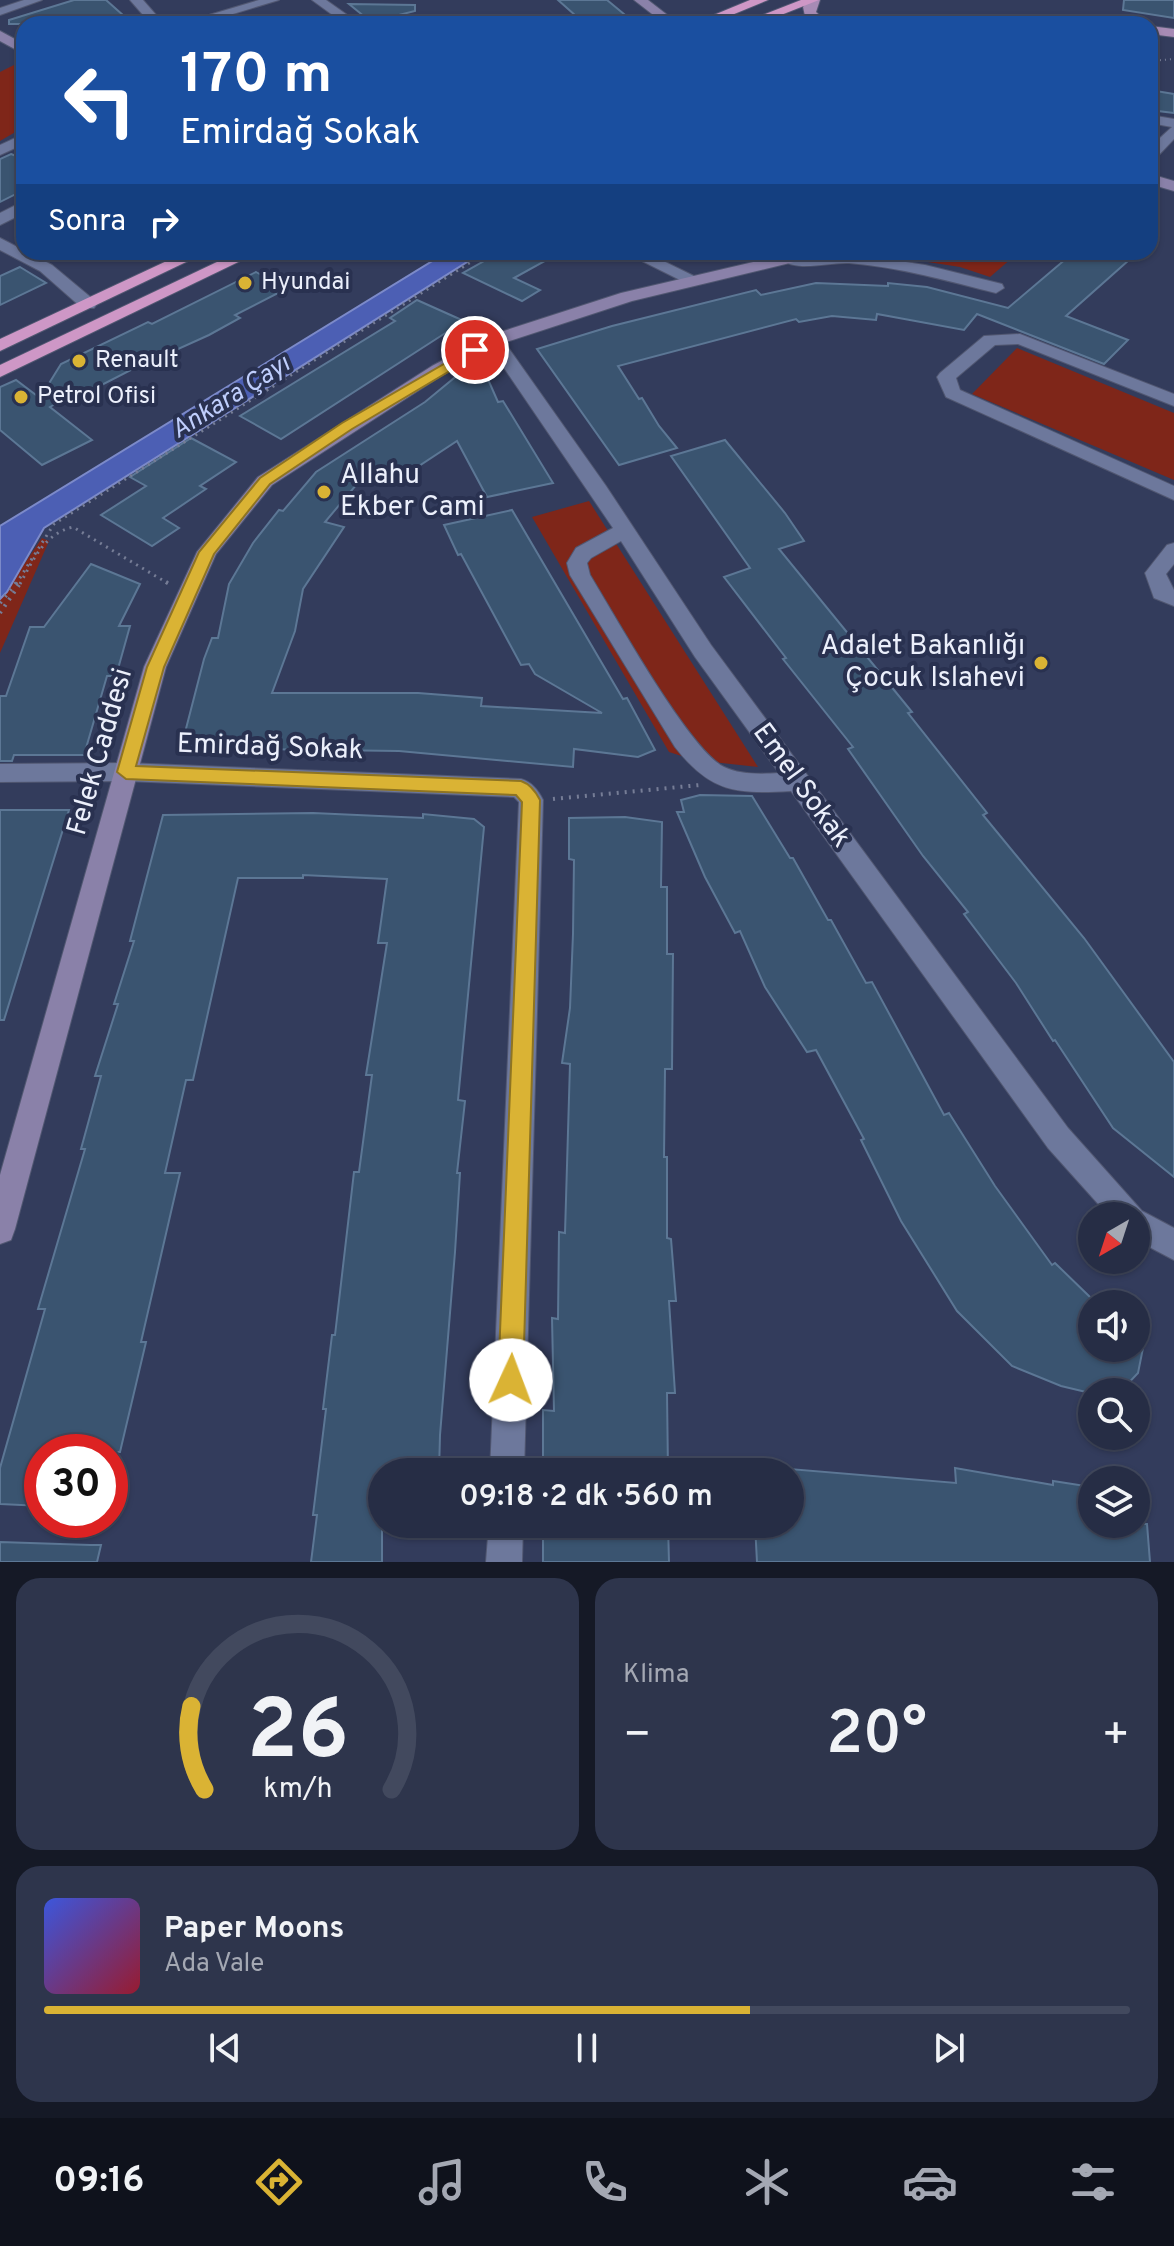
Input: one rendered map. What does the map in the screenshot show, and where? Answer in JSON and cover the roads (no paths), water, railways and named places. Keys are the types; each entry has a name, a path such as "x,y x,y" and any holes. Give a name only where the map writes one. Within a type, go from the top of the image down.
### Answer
{"highway":[{"path":"719,16 762,0"},
{"path":"768,16 813,0"},
{"path":"0,346 182,260"},
{"path":"0,372 234,260"}],"street":[{"path":"2,12 36,0"},
{"path":"136,0 151,16"},
{"path":"214,16 273,0"},
{"path":"318,0 342,16"},
{"path":"640,0 662,16"},
{"path":"1158,148 1174,131"},
{"path":"31,260 46,268 88,304"},
{"path":"650,260 694,280"},
{"name":"Felek Caddesi","path":"0,1229 155,667 207,552 265,481 360,418 494,340 627,297 791,260"},
{"path":"861,260 925,270 996,288"},
{"path":"1174,400 1020,339 990,340 946,377 952,393 1174,494"},
{"name":"Emel Sokak","path":"494,340 625,530 703,651 1058,1138 1116,1202"},
{"path":"625,530 583,553 577,563 580,575 678,734 710,772 738,781 798,781"},
{"path":"1174,550 1155,573 1162,593 1174,599"},
{"name":"Emirdağ Sokak","path":"0,773 126,772 521,788 531,800 508,1458"},
{"path":"1150,1231 1174,1245"},
{"path":"504,1562 505,1538"}],"water":[{"name":"Ankara Çayı","path":"434,260 470,260 44,528 0,599 0,526"}],"place":[{"name":"Hyundai","path":"245,283"},
{"name":"Renault","path":"79,361"},
{"name":"Petrol Ofisi","path":"21,397"},
{"name":"Allahu Ekber Cami","path":"324,492"},
{"name":"Adalet Bakanlığı Çocuk Islahevi","path":"1041,663"}]}
